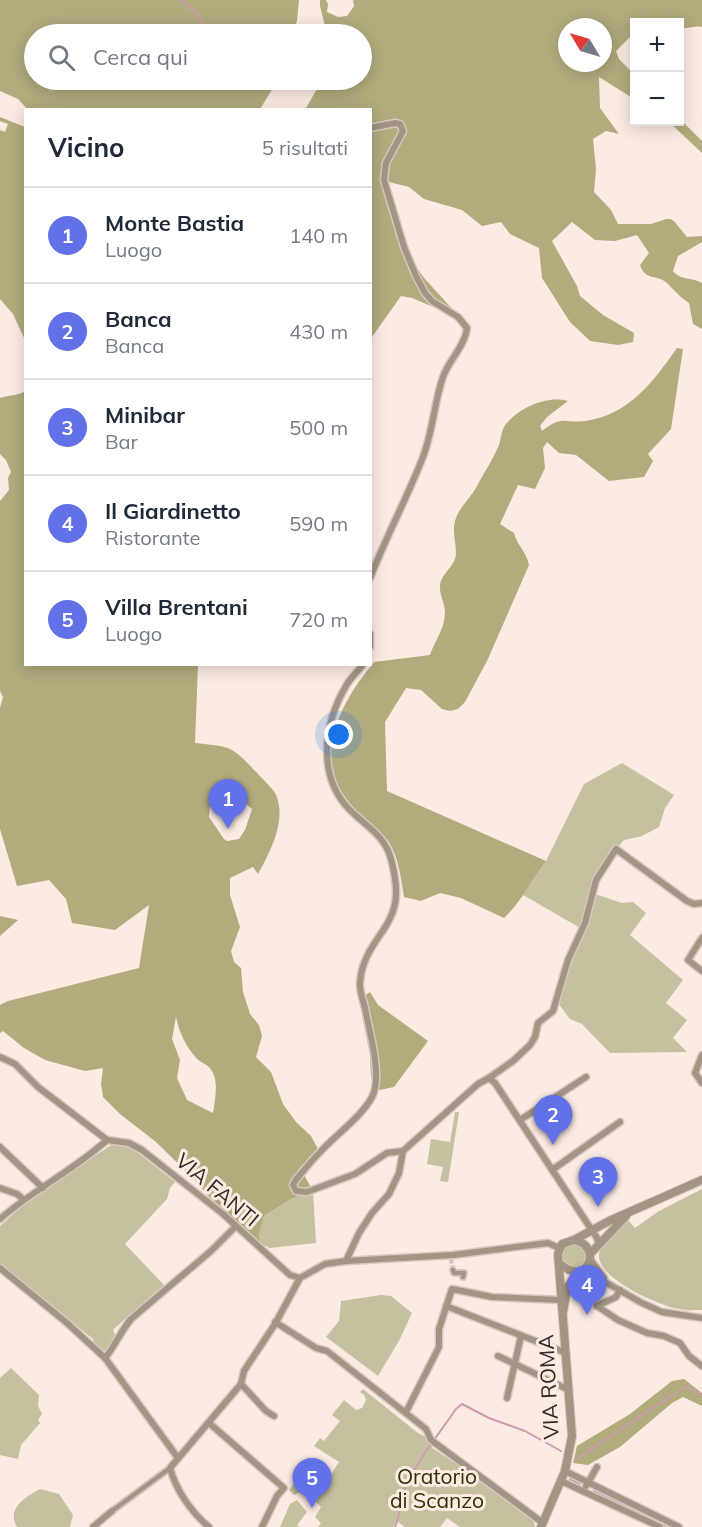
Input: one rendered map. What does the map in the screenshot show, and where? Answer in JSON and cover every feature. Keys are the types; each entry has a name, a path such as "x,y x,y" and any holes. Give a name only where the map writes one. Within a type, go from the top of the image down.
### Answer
{"street":[{"path":"372,128 400,124 403,131 386,163 384,180 404,247 416,276 432,301 458,317 467,328 466,337 452,358 438,391 423,456 372,573"},
{"path":"361,666 347,683 336,704 327,741 327,758 328,773 338,796 349,809 375,831 386,846 391,857 397,889 395,906 386,926 370,948 362,966 360,985 374,1055 376,1087 368,1104 315,1158 292,1185 293,1189 307,1192 355,1174 387,1153 403,1151 478,1084 513,1061 530,1045 538,1023 553,1011 568,960 585,923 596,880 616,849 687,901 694,904 702,903"},
{"path":"702,938 688,960 702,971"},
{"path":"702,1055 695,1072 702,1083"},
{"path":"0,1057 15,1064 38,1087 107,1140 91,1154 23,1200 0,1220"},
{"path":"520,1120 586,1077"},
{"path":"489,1078 495,1083 520,1120 599,1244"},
{"path":"552,1170 620,1122"},
{"name":"VIA FANTI","path":"107,1140 129,1143 142,1150 236,1226 290,1275 300,1278"},
{"path":"0,1147 43,1188"},
{"path":"346,1261 359,1233 372,1213 389,1194 399,1173 403,1151"},
{"path":"702,1180 574,1240 566,1241 559,1248 560,1264 569,1270 582,1271 606,1281 662,1312 702,1318"},
{"path":"0,1188 17,1194 23,1200"},
{"path":"582,1271 599,1244 630,1213"},
{"path":"105,1358 131,1319 211,1251 236,1226"},
{"path":"574,1240 584,1244 606,1281"},
{"path":"93,1527 170,1468 209,1423 241,1384 244,1371 300,1278 325,1264 346,1261 452,1257 548,1243 559,1248"},
{"name":"VIA ROMA","path":"542,1525 565,1471 572,1436 560,1264"},
{"path":"0,1270 67,1323 105,1358 178,1458"},
{"path":"453,1270 454,1273 464,1273 463,1277"},
{"name":"VIA ROMA","path":"563,1312 568,1287 582,1271"},
{"path":"406,1412 439,1347 439,1329 452,1288 492,1297 561,1300"},
{"path":"620,1290 616,1297 597,1306 618,1320 647,1333 664,1336 680,1343 689,1356 702,1366"},
{"path":"446,1306 566,1353"},
{"path":"275,1322 316,1348 327,1351 406,1412 426,1429 433,1441 542,1525"},
{"path":"507,1398 521,1336"},
{"path":"498,1356 569,1390"},
{"path":"241,1384 266,1411 274,1416"},
{"path":"209,1423 284,1488 277,1496 262,1527"},
{"path":"585,1492 597,1467"},
{"path":"170,1468 173,1482 193,1512 209,1527"},
{"path":"565,1471 678,1527"},
{"path":"561,1480 660,1527"}],"green space":[{"path":"622,763 674,795 665,808 659,827 642,836 624,840 616,849 596,880 582,929 523,895 546,861 584,784"},
{"path":"595,894 622,903 633,902 646,913 630,935 683,980 666,1003 687,1020 673,1038 687,1052 610,1053 582,1024 570,1019 558,1003 568,965"},
{"path":"455,1112 459,1112 448,1182 440,1181 443,1167 427,1164 431,1139 450,1142"},
{"path":"116,1142 128,1145 175,1182 170,1188 167,1199 125,1244 164,1285 113,1330 116,1337 104,1352 94,1345 93,1339 2,1266 0,1263 0,1226 32,1197"},
{"path":"702,1189 702,1310 682,1310 658,1303 631,1290 608,1273 601,1264 600,1250 606,1240 627,1219 635,1228 659,1211"},
{"path":"313,1191 316,1243 270,1248 261,1244 259,1235 264,1216 291,1199"},
{"path":"574,1244 579,1245 585,1251 585,1261 579,1267 574,1268 569,1267 563,1261 562,1256 563,1251 569,1245"},
{"path":"381,1295 391,1296 412,1313 378,1376 326,1337 339,1321 341,1301"},
{"path":"11,1368 39,1395 38,1406 42,1414 38,1420 40,1423 21,1445 18,1459 0,1455 0,1378"},
{"name":"Oratorio di Scanzo","path":"363,1389 418,1433 435,1442 432,1448 533,1517 535,1527 460,1527 447,1518 440,1527 405,1527 397,1521 393,1527 318,1527 321,1523 315,1517 321,1507 304,1490 294,1495 289,1490 306,1468 328,1479 339,1462 314,1446 320,1438 324,1441 340,1421 332,1415 344,1400 356,1410 362,1408 366,1400 360,1392"},
{"path":"40,1489 59,1494 73,1515 70,1527 17,1527 14,1514 19,1504"},
{"path":"297,1500 307,1512 297,1525 300,1527 280,1527 290,1504"}],"shaded area":[{"path":"0,0 299,0 296,24 24,24 24,90 272,90 261,108 26,108 18,99 0,91"},
{"path":"320,0 326,0 327,12 338,17 347,16 354,6 353,0 702,0 702,27 684,28 684,18 630,18 630,37 616,51 619,59 630,70 630,96 599,77 600,108 619,134 606,131 593,139 596,169 594,192 611,210 618,224 651,224 670,219 687,237 702,236 702,242 678,256 673,271 680,276 702,283 702,329 693,324 689,303 663,280 648,275 642,270 640,265 649,253 637,235 615,241 595,240 572,222 552,241 577,286 580,296 603,315 634,333 633,342 618,345 590,341 570,322 542,278 539,248 510,234 501,222 482,226 462,210 424,199 409,187 385,181 396,237 424,278 456,313 450,314 412,298 401,296 372,337 372,108 306,108 316,90 372,90 372,24 324,24"},
{"path":"0,117 24,127 24,338 13,314 0,299 0,130 5,132 8,124 0,121"},
{"path":"684,123 702,141 702,153 673,126 684,126"},
{"path":"677,348 683,349 671,429 648,454 653,461 644,477 609,481 576,455 559,453 547,442 543,448 545,468 535,489 518,485 500,524 514,533 529,565 487,661 465,702 458,709 450,711 442,709 421,690 406,688 385,722 387,791 546,861 521,898 504,918 461,898 440,893 421,901 404,897 398,863 390,844 360,816 340,790 330,769 329,758 333,735 341,712 374,662 430,655 445,618 440,585 455,558 455,521 494,455 506,424 526,408 551,400 568,401 547,417 540,426 542,431 559,421 578,422 601,418 627,404 659,373"},
{"path":"24,392 24,666 198,666 195,743 225,747 236,753 272,789 279,805 280,815 276,836 258,874 253,867 230,878 230,895 240,927 231,951 234,962 241,968 243,992 250,1014 259,1025 262,1036 256,1057 271,1072 283,1104 296,1122 311,1136 319,1151 302,1171 313,1191 291,1199 264,1216 259,1235 261,1244 209,1197 156,1142 120,1114 103,1097 101,1084 103,1068 85,1071 45,1060 24,1048 3,1031 0,1033 0,1005 8,1001 139,968 149,905 115,930 72,923 66,899 49,880 17,886 0,829 0,708 3,697 0,691 0,501 9,490 8,478 11,472 6,460 0,454 0,398","holes":["217,790 230,791 252,809 245,830 239,839 227,841 209,817 211,794","176,1017 181,1034 197,1059 209,1067 215,1077 213,1113 187,1100 177,1078 180,1060 172,1039"]},
{"path":"0,916 18,920 0,936"},
{"path":"370,992 378,1005 428,1041 394,1087 375,1091 359,999"},
{"path":"684,1379 702,1393 702,1406 683,1397 672,1403 620,1447 588,1465 573,1463 577,1446 630,1414 672,1381"}],"waterway":[{"path":"181,0 196,12 203,24"},
{"path":"575,1460 686,1386 702,1395"},
{"path":"395,1527 404,1491 411,1476 436,1437 462,1404 489,1418 525,1431 561,1451"},
{"path":"570,1479 580,1484"},
{"path":"594,1491 669,1527"}],"tunnel":[{"path":"451,1259 453,1270"}],"place":[{"name":"Monte Bastia","path":"228,829"},
{"name":"Banca","path":"553,1145"},
{"name":"Minibar","path":"598,1207"},
{"name":"Il Giardinetto","path":"587,1315"},
{"name":"Villa Brentani","path":"312,1508"}]}
